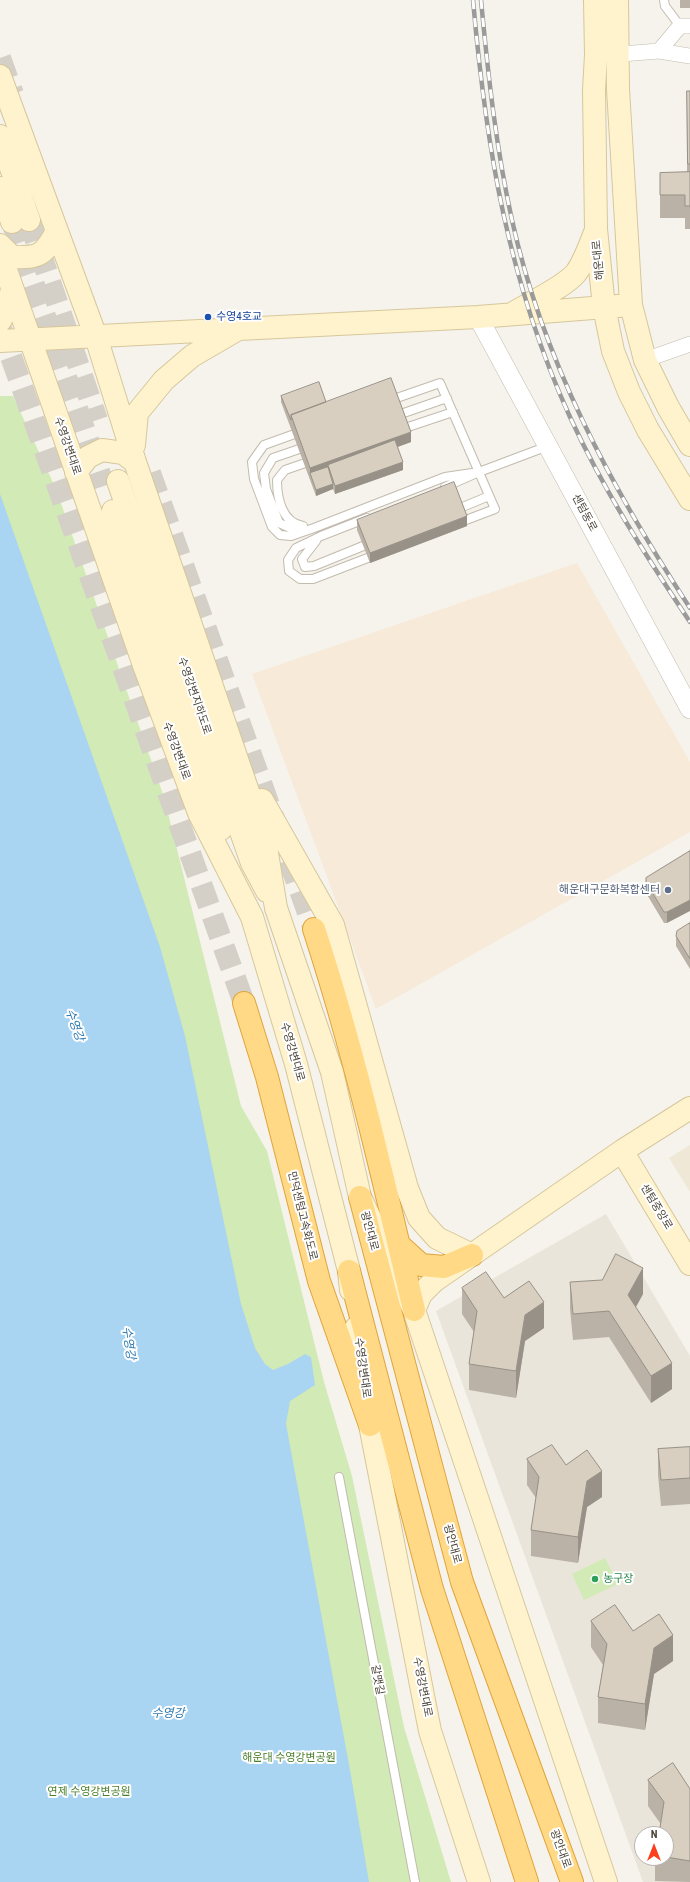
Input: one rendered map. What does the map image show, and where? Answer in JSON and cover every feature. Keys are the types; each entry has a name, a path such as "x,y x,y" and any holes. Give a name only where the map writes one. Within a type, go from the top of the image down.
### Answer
{"highway":[{"path":"314,929 334,990 357,1072 414,1310"},
{"name":"만덕센텀고속화도로","path":"244,1003 267,1077 318,1281 370,1425"},
{"name":"광안대로","path":"360,1197 462,1582 572,1882"},
{"path":"399,1245 421,1265 444,1267 472,1255"},
{"path":"349,1271 432,1589 527,1882"}],"main road":[{"name":"해운대로","path":"595,0 596,55 594,90 596,229 604,307 613,351 629,392 648,430 690,499"},
{"path":"617,0 618,89 631,305 645,360 668,407 690,445"},
{"path":"0,76 96,337 134,458 265,841 276,908 332,1072 360,1197 414,1310 606,1882"},
{"path":"0,136 21,221 0,188"},
{"path":"511,315 565,282 575,273 582,264 596,229"},
{"path":"0,245 12,257 31,258 48,249 57,231"},
{"name":"수영강변대로","path":"0,254 145,668 199,813 252,917 296,1064 349,1271 370,1425 430,1731 479,1882"},
{"path":"0,321 8,306 12,289"},
{"path":"0,341 478,317 631,305"},
{"path":"134,458 137,413 164,380 192,356 238,330"},
{"path":"76,472 88,456 102,450 123,453 134,458"},
{"name":"수영강변지하도로","path":"252,917 111,484 252,863 276,908"},
{"path":"236,755 333,925 407,1188 419,1218 437,1238 472,1255"},
{"path":"414,1310 421,1294 434,1281 622,1151 690,1108"},
{"name":"센텀중앙로","path":"622,1151 690,1264"}],"street":[{"path":"659,51 685,26"},
{"path":"596,55 659,51 690,56"},
{"name":"센텀동로","path":"478,317 690,709"},
{"path":"645,360 690,344"}],"lane":[{"path":"664,0 665,6 685,26"},
{"path":"612,128 610,90 618,54"},
{"path":"620,273 631,305"},
{"path":"380,404 440,383 495,509 450,526"},
{"path":"386,419 447,398"},
{"path":"391,433 453,412"},
{"path":"308,429 264,444 252,462 254,479 272,527 280,535 291,536 314,528 445,477 479,472"},
{"path":"314,444 273,458 264,473 266,489 279,524 295,530 314,528"},
{"path":"434,492 479,472 548,446"},
{"path":"314,528 295,525 286,518 277,495 277,480 285,470 319,458"},
{"path":"445,514 489,496"},
{"path":"377,514 321,536 296,548 288,560 289,571 300,579 313,579 383,552"},
{"path":"321,536 308,549 302,559 305,567 314,566 379,540"},
{"name":"갈맷길","path":"339,1477 415,1882"}],"shaded area":[{"path":"577,563 690,762 690,832 376,1009 252,674"},
{"path":"690,1145 690,1192 669,1158"},
{"path":"606,1214 690,1356 690,1882 643,1882 637,1866 674,1866 674,1826 634,1826 634,1857 436,1311"}],"green space":[{"name":"수영강","path":"0,396 13,396 56,489 164,797 241,1106 267,1151 324,1382 352,1476 404,1727 451,1882 0,1882"},
{"name":"농구장","path":"605,1558 618,1584 584,1600 572,1574"}],"water":[{"name":"수영강","path":"0,494 160,947 185,1036 241,1304 255,1348 265,1364 273,1370 288,1364 305,1354 311,1357 315,1385 290,1401 286,1424 350,1770 369,1882 0,1882"}],"building":[{"path":"687,91 690,91 690,164 688,164"},
{"path":"690,172 690,206 685,206 685,195 660,195 660,173"},
{"path":"391,378 411,432 310,468 291,415"},
{"path":"319,382 326,402 291,415 291,420 281,396"},
{"path":"395,440 403,462 335,486 328,465"},
{"path":"328,467 333,484 316,490 310,473"},
{"path":"454,482 467,516 370,553 357,520"},
{"name":"해운대구문화복합센터","path":"690,851 690,900 667,912 664,912 646,882 646,878"},
{"path":"690,923 690,959 676,936 677,931"},
{"path":"616,1254 643,1268 628,1295 672,1363 651,1376 609,1311 573,1314 570,1282 602,1280"},
{"path":"486,1272 504,1298 529,1281 544,1302 525,1315 516,1371 469,1364 477,1311 462,1288"},
{"path":"552,1445 566,1465 587,1450 602,1471 587,1481 578,1537 531,1530 539,1477 527,1459"},
{"path":"690,1447 690,1478 661,1480 658,1449"},
{"path":"615,1605 633,1631 659,1614 673,1635 654,1648 645,1704 598,1697 607,1644 591,1621"},
{"path":"673,1763 690,1789 690,1861 674,1858 674,1826 660,1826 664,1802 648,1780"}],"tunnel":[{"path":"0,58 13,94"},
{"path":"29,220 97,420"},
{"path":"12,222 104,486"},
{"path":"0,326 244,1003"},
{"path":"150,473 274,819"},
{"path":"289,860 314,929"}],"railway":[{"path":"473,0 478,55 493,161 515,264 531,315 549,366 570,417 596,470 641,547 690,622"},
{"path":"481,0 493,111 506,193 525,272 542,323 561,373 583,422 634,517 690,608"}],"place":[{"name":"수영4호교","path":"208,317"},
{"name":"해운대구문화복합센터","path":"668,890"},
{"name":"농구장","path":"595,1579"}],"park label":[{"name":"해운대 수영강변공원","path":"289,1758"},
{"name":"연제 수영강변공원","path":"89,1792"}]}
